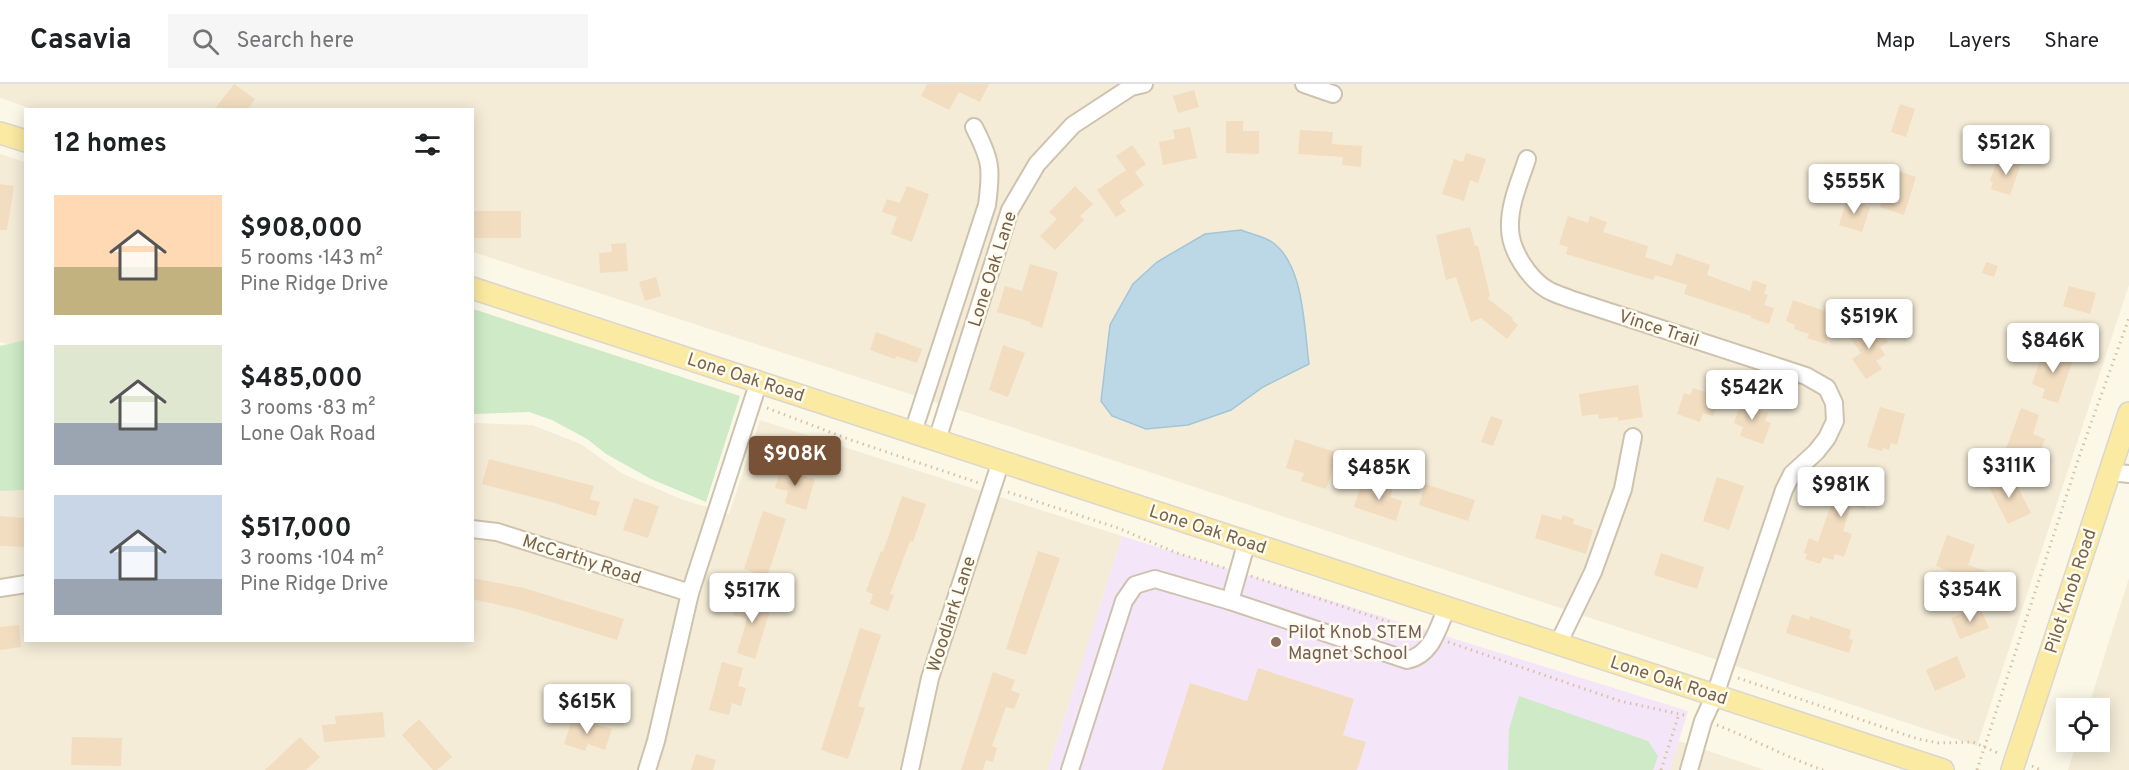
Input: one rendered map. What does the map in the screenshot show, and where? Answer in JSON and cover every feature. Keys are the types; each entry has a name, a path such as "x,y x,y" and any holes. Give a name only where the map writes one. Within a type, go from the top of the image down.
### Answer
{"main road":[{"path":"0,133 24,140"},
{"name":"Lone Oak Road","path":"474,289 1943,770"},
{"name":"Pilot Knob Road","path":"2012,770 2119,473 2129,413"}],"street":[{"name":"Lone Oak Lane","path":"937,440 1010,210 1037,164 1073,125 1131,87 1144,84"},
{"path":"1304,84 1333,94"},
{"path":"913,432 987,205 991,178 988,154 974,127"},
{"name":"Vince Trail","path":"1527,159 1512,204 1509,229 1516,251 1527,270 1546,289 1570,299 1806,376 1827,388 1834,403 1835,421 1827,438 1816,452 1792,474 1784,490 1715,695 1703,721 1689,770"},
{"path":"647,770 656,741 690,593 759,381"},
{"path":"1558,644 1597,561 1623,489 1633,437"},
{"name":"Woodlark Lane","path":"910,770 930,678 1000,461"},
{"name":"McCarthy Road","path":"474,529 497,532 690,593"},
{"path":"1230,601 1247,542"},
{"path":"1070,770 1124,601 1135,585 1155,579 1230,601 1407,660 1424,654 1447,607"},
{"path":"0,588 24,584"}],"path":[{"path":"1977,770 2080,454 2129,318"},
{"path":"753,402 851,440 1118,528 1177,553 1620,701 1679,714 1736,732 1770,750 1823,770"},
{"path":"1722,673 1918,739 1940,743 1973,742 1985,748"},
{"path":"1661,770 1679,714"}],"shaded area":[{"path":"0,84 2129,84 2129,285 1977,746 1143,470 474,252 474,108 29,108 0,98"},
{"path":"0,154 24,162 24,349 0,342"},
{"path":"760,420 1122,536 1048,770 0,770 0,468 24,467 24,642 474,642 474,423 532,425 581,444 623,474 681,499 729,514"},
{"name":"Pilot Knob STEM Magnet School","path":"1122,536 1688,711 1670,770 1048,770"},
{"path":"2129,578 2129,770 2068,770 2074,752 2110,752 2110,698 2091,698"},
{"path":"1679,741 1765,770 1670,770"}],"green space":[{"path":"474,309 740,396 706,502 651,479 606,454 587,439 552,420 529,412 474,414"},
{"path":"24,340 24,490 0,491 0,346"},
{"path":"1519,696 1648,741 1658,756 1653,770 1508,770 1509,729"}],"water":[{"path":"1241,230 1272,242 1283,252 1291,265 1301,297 1309,364 1263,387 1231,410 1188,425 1146,429 1112,416 1101,401 1110,325 1133,284 1157,262 1205,234"}],"building":[{"path":"234,84 255,99 248,108 216,108"},
{"path":"927,84 989,84 980,102 959,92 949,110 921,96"},
{"path":"1194,90 1199,107 1178,113 1173,96"},
{"path":"1900,104 1915,109 1906,137 1891,132"},
{"path":"1226,121 1243,121 1243,131 1259,131 1259,154 1226,153"},
{"path":"1190,127 1197,158 1163,165 1159,142 1175,139 1173,130"},
{"path":"1300,130 1333,132 1332,144 1362,146 1361,167 1342,165 1343,157 1298,154"},
{"path":"1132,145 1146,164 1135,172 1144,185 1119,202 1126,211 1116,217 1097,190 1126,170 1116,156"},
{"path":"1466,153 1486,159 1478,183 1470,180 1464,201 1442,194 1454,159 1463,162"},
{"path":"2008,156 2022,161 2010,195 1991,189 1993,182 1990,181 1996,164 2004,167"},
{"path":"1892,169 1916,177 1904,215 1880,207"},
{"path":"0,184 14,186 7,230 0,230"},
{"path":"907,186 929,194 912,242 891,234 897,217 882,212 887,199 900,203"},
{"path":"1075,186 1093,204 1080,216 1084,220 1055,250 1040,236 1057,219 1049,212"},
{"path":"1847,198 1870,207 1862,232 1839,225"},
{"path":"474,211 521,211 521,238 474,238"},
{"path":"1568,216 1588,223 1590,216 1607,222 1603,232 1648,246 1645,257 1672,266 1676,253 1710,265 1707,275 1750,291 1753,280 1767,285 1764,294 1768,295 1764,305 1774,308 1769,324 1684,294 1687,285 1655,275 1653,280 1566,254 1568,247 1559,244"},
{"path":"1470,227 1475,246 1478,246 1490,296 1487,298 1513,318 1512,320 1518,325 1507,339 1481,318 1471,322 1456,277 1446,280 1436,235"},
{"path":"626,243 628,271 600,273 599,253 612,252 611,244"},
{"path":"1986,262 1998,266 1994,277 1982,273"},
{"path":"1030,264 1058,272 1042,328 1030,324 1031,322 997,312 1005,286 1022,291"},
{"path":"656,277 661,296 645,301 639,282"},
{"path":"2069,286 2096,293 2090,314 2063,306"},
{"path":"1793,300 1836,315 1826,344 1807,338 1809,334 1794,329 1795,325 1786,321"},
{"path":"1873,322 1888,342 1880,347 1885,355 1876,361 1882,369 1866,379 1852,359 1861,353 1850,338"},
{"path":"876,332 922,349 917,363 896,356 895,359 870,350"},
{"path":"1003,345 1025,353 1008,397 989,390"},
{"path":"2061,350 2075,354 2058,403 2042,398 2045,389 2032,384 2043,351 2058,356"},
{"path":"1638,385 1643,417 1618,421 1618,417 1599,419 1598,414 1582,416 1579,394"},
{"path":"1707,385 1722,389 1713,416 1703,413 1700,422 1677,414 1684,393 1690,395 1693,388 1705,392"},
{"path":"1743,396 1758,401 1755,409 1768,413 1765,421 1771,423 1763,444 1740,436 1743,427 1734,423"},
{"path":"1880,407 1905,414 1897,445 1891,443 1889,450 1883,448 1882,451 1867,447"},
{"path":"2021,408 2039,415 2033,434 2045,439 2037,460 2006,449"},
{"path":"1491,416 1503,420 1493,446 1481,442"},
{"path":"1295,439 1338,453 1326,489 1301,481 1304,473 1286,468"},
{"path":"489,459 594,486 590,499 600,502 596,516 482,484"},
{"path":"782,465 798,469 796,474 815,479 806,510 785,503 788,491 775,488"},
{"path":"1851,468 1875,475 1865,509 1851,505 1843,531 1852,534 1844,557 1835,554 1833,560 1823,557 1820,564 1805,559 1807,554 1804,553 1809,538 1818,542 1838,485 1845,487"},
{"path":"2011,474 2031,513 2008,524 1988,485"},
{"path":"1717,477 1744,486 1729,530 1703,521"},
{"path":"1376,480 1394,486 1390,497 1402,501 1396,521 1354,507 1361,486 1373,490"},
{"path":"1425,484 1475,500 1468,521 1419,505"},
{"path":"902,496 926,504 913,542 910,541 890,594 894,595 888,611 870,604 873,594 866,591 881,551 883,552"},
{"path":"634,498 659,506 648,538 623,530"},
{"path":"763,511 786,519 767,577 744,569"},
{"path":"1542,514 1561,520 1563,515 1574,519 1573,524 1593,530 1586,554 1535,538"},
{"path":"0,516 24,518 24,547 0,546"},
{"path":"1947,535 1975,545 1968,565 1991,573 1984,593 1959,584 1962,576 1936,566"},
{"path":"1038,551 1060,558 1026,655 1006,649"},
{"path":"1661,553 1704,567 1697,589 1654,575"},
{"path":"474,578 524,588 624,619 617,640 517,609 474,599"},
{"path":"739,594 772,604 755,659 737,653 747,619 733,615"},
{"path":"1980,607 1989,628 1960,639 1951,618"},
{"path":"1792,614 1809,620 1810,616 1851,630 1849,639 1853,640 1849,653 1786,633"},
{"path":"19,625 21,647 0,650 0,627"},
{"path":"860,628 881,635 858,706 865,708 848,759 821,750"},
{"path":"1957,656 1966,677 1935,691 1926,670"},
{"path":"722,662 743,668 738,686 746,688 741,706 732,703 729,715 709,710"},
{"path":"1258,668 1354,699 1343,735 1366,742 1357,770 1162,770 1190,683 1247,701"},
{"path":"993,672 1015,680 1011,690 1020,694 1014,709 1006,707 992,746 997,748 993,762 986,760 983,770 961,770"},
{"path":"383,712 385,737 324,742 322,725 336,724 335,716"},
{"path":"573,717 612,729 605,750 588,744 585,751 564,744"},
{"path":"419,719 452,757 437,770 433,770 402,735"},
{"path":"72,737 122,738 121,766 71,765"},
{"path":"300,737 320,757 306,770 265,770"},
{"path":"696,754 716,760 713,770 691,770"}],"place":[{"name":"Pilot Knob STEM Magnet School","path":"1276,642"}]}
